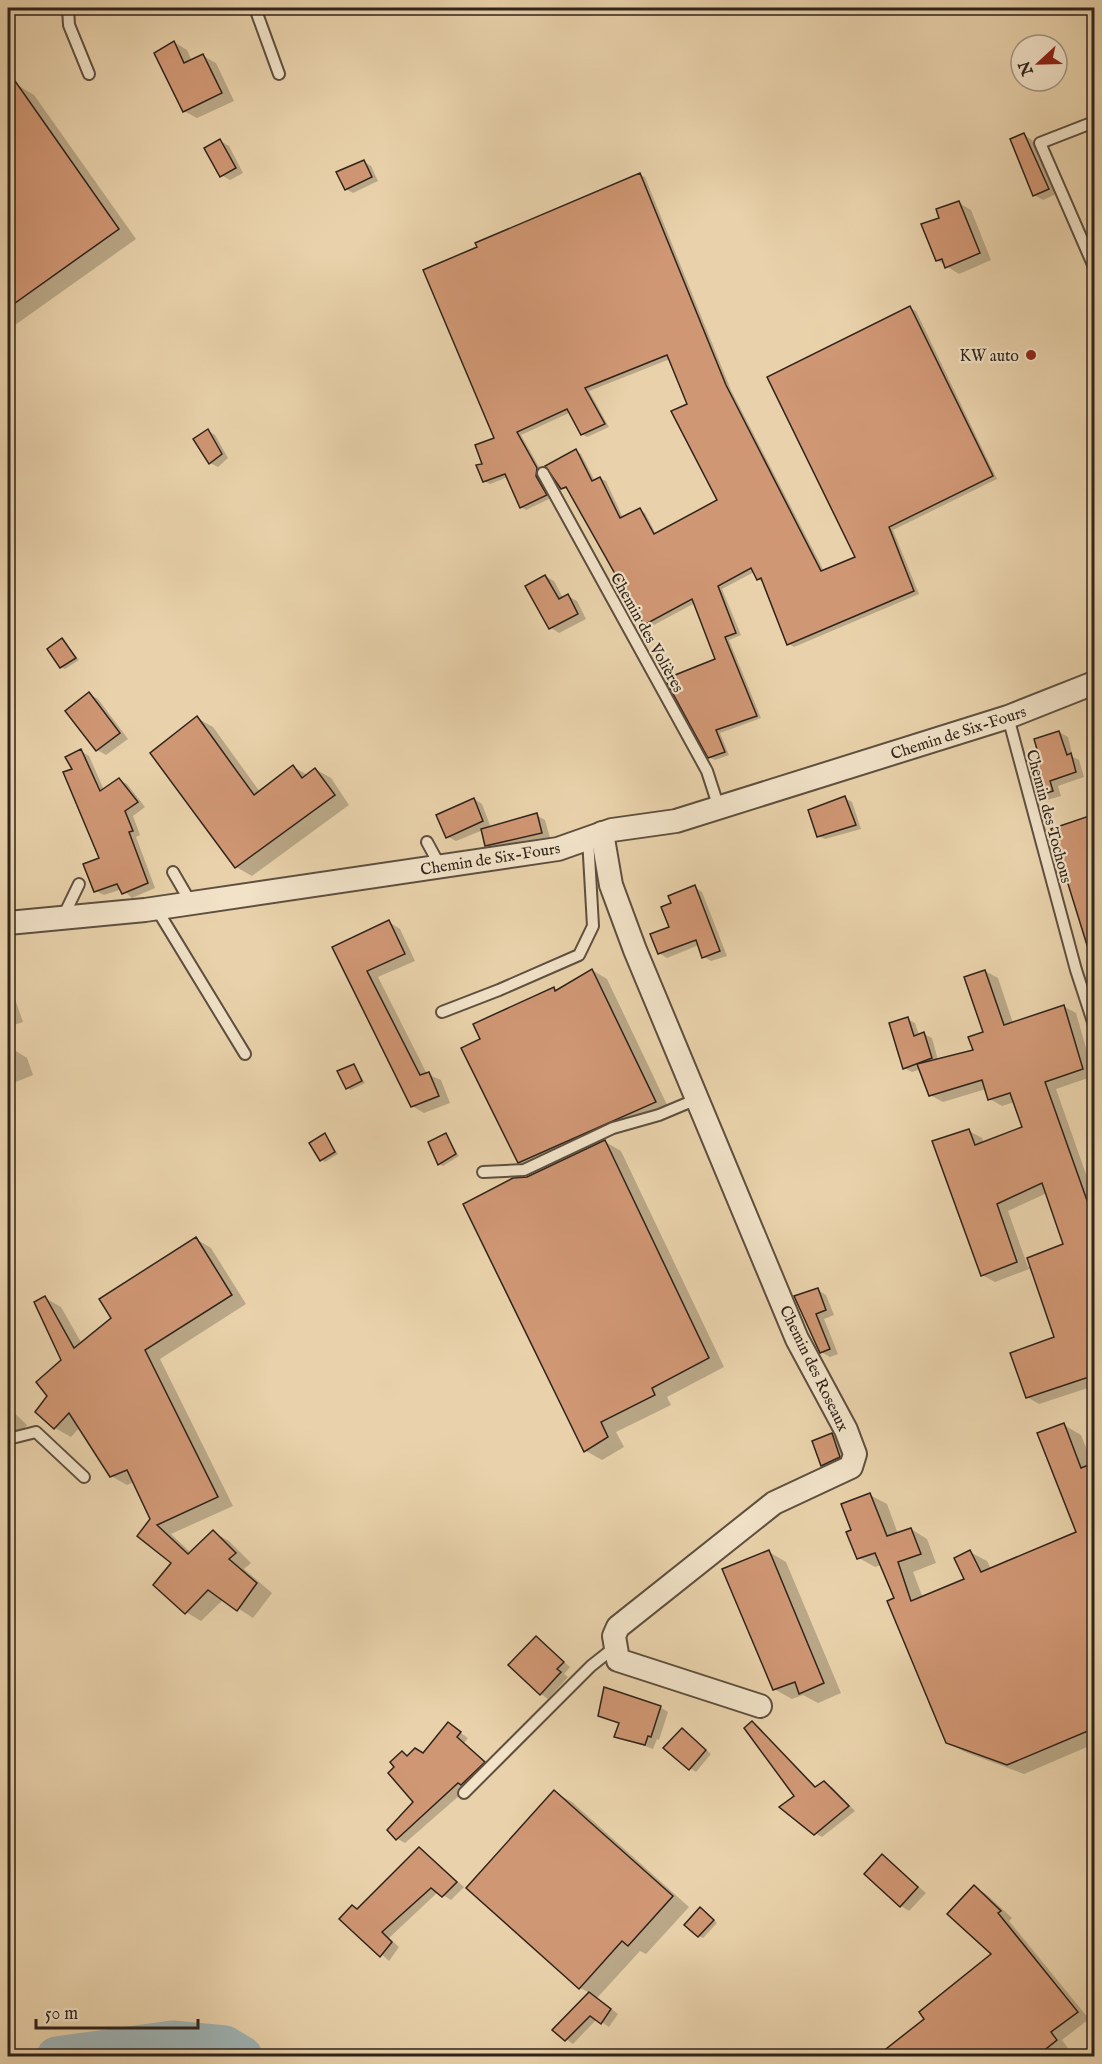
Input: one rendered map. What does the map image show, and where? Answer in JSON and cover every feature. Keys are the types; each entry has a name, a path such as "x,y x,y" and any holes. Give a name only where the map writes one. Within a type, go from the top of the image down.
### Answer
{"street":[{"name":"Chemin de Six-Fours","path":"8,923 156,908 558,849 595,836 676,821 719,808 1008,717 1095,683"},
{"name":"Chemin des Roseaux","path":"595,836 611,885 697,1099 798,1340 846,1430 855,1454 851,1467 774,1503 618,1627 615,1647"},
{"path":"615,1647 618,1660 760,1706"}],"lane":[{"path":"68,8 69,25 89,74"},
{"path":"255,8 279,74"},
{"path":"1095,122 1040,143 1095,267"},
{"name":"Chemin des Volières","path":"543,473 657,672 707,771 719,808"},
{"name":"Chemin des Tochous","path":"1008,717 1076,970 1095,1025"},
{"path":"442,1012 579,955 594,926 595,836"},
{"path":"427,842 440,867"},
{"path":"173,872 191,903"},
{"path":"63,918 80,884"},
{"path":"156,908 245,1054"},
{"path":"483,1172 524,1170 613,1128 659,1115 697,1099"},
{"path":"8,1439 36,1432 84,1477"},
{"path":"464,1793 591,1666 615,1647"}],"building":[{"path":"174,41 184,63 203,54 222,93 183,112 154,53"},
{"path":"8,71 119,229 8,308"},
{"path":"1024,133 1049,189 1033,196 1010,139"},
{"path":"220,139 236,168 220,177 204,148"},
{"path":"364,160 372,177 345,190 336,172"},
{"path":"640,173 726,385 821,571 855,557 767,377 910,306 993,476 889,527 914,591 787,645 761,578 757,580 751,568 718,586 736,633 725,637 757,716 716,730 725,752 708,758 665,679 715,659 692,599 644,625 566,487 561,489 545,466 576,449 592,481 600,477 620,518 640,508 654,534 717,500 671,411 687,404 667,355 585,388 605,424 581,435 567,409 517,432 537,468 536,476 547,495 520,508 505,474 483,482 476,465 482,464 475,445 494,438 423,270 477,247 475,243"},
{"path":"959,201 980,253 945,268 942,259 936,261 921,224 939,218 936,209"},
{"path":"208,429 222,454 209,464 193,439"},
{"path":"545,575 559,599 568,594 578,614 549,629 525,586"},
{"path":"62,638 76,658 60,668 47,649"},
{"path":"89,692 120,733 96,751 65,711"},
{"path":"197,716 254,795 293,765 302,778 315,768 335,795 235,868 150,753"},
{"path":"1059,731 1067,755 1071,753 1076,772 1050,781 1053,791 1037,796 1029,767 1041,763 1034,739"},
{"path":"81,749 100,791 119,778 138,802 125,811 133,831 129,832 148,883 122,894 117,884 94,892 83,864 99,858 63,772 72,769 65,757"},
{"path":"845,796 856,825 817,837 808,810"},
{"path":"474,798 483,821 446,838 436,815"},
{"path":"537,813 542,833 485,846 481,829"},
{"path":"1095,814 1095,957 1091,958 1051,829"},
{"path":"695,885 720,951 702,958 696,940 658,954 650,934 669,927 661,907 671,903 668,896"},
{"path":"389,920 405,954 367,971 420,1075 429,1072 439,1096 411,1107 332,947"},
{"path":"592,969 656,1102 518,1163 461,1048 480,1039 473,1024 554,987 555,991"},
{"path":"985,970 1004,1025 1064,1005 1083,1069 1045,1082 1095,1223 1095,1375 1026,1398 1010,1353 1054,1337 1027,1258 1063,1244 1042,1183 997,1204 1017,1262 981,1276 932,1141 969,1129 975,1145 1022,1127 1010,1093 988,1100 982,1080 929,1096 917,1064 973,1050 968,1037 983,1032 964,977"},
{"path":"908,1017 914,1036 924,1032 932,1058 903,1069 889,1023"},
{"path":"354,1064 362,1081 346,1089 337,1071"},
{"path":"325,1133 335,1152 320,1161 309,1143"},
{"path":"446,1133 456,1154 438,1165 428,1142"},
{"path":"605,1140 709,1358 652,1388 655,1395 601,1422 608,1437 584,1452 463,1204 513,1178 527,1177"},
{"path":"196,1237 232,1295 145,1350 218,1497 157,1525 188,1554 213,1530 236,1553 229,1559 257,1583 237,1611 208,1590 185,1614 153,1585 171,1563 137,1536 150,1519 127,1470 110,1477 69,1413 54,1429 35,1412 47,1396 36,1382 61,1360 34,1302 45,1296 74,1348 111,1318 99,1299"},
{"path":"818,1288 826,1310 816,1314 830,1349 820,1353 794,1296"},
{"path":"1064,1423 1081,1468 1091,1464 1095,1474 1095,1728 1007,1765 946,1743 887,1601 894,1598 875,1553 857,1559 846,1532 851,1530 841,1504 870,1493 887,1536 911,1528 921,1554 898,1562 911,1601 964,1579 954,1558 970,1550 981,1572 1076,1532 1037,1433"},
{"path":"832,1433 840,1457 821,1466 812,1441"},
{"path":"769,1550 824,1683 799,1694 795,1682 773,1690 722,1569"},
{"path":"536,1636 564,1662 557,1669 561,1672 540,1695 508,1665"},
{"path":"604,1687 661,1706 651,1737 648,1736 645,1745 614,1737 619,1723 598,1716"},
{"path":"752,1721 815,1787 824,1781 849,1806 814,1835 779,1807 794,1796 744,1728"},
{"path":"448,1722 461,1732 457,1737 485,1762 461,1785 458,1783 396,1840 387,1830 413,1802 388,1773 394,1767 390,1762 402,1751 407,1756 415,1748 423,1753"},
{"path":"682,1728 706,1750 689,1770 663,1748"},
{"path":"554,1790 673,1896 628,1946 622,1941 579,1989 466,1888"},
{"path":"419,1847 457,1882 442,1897 431,1888 382,1932 392,1942 380,1957 339,1919 352,1905 357,1909"},
{"path":"882,1854 918,1887 900,1907 864,1874"},
{"path":"974,1885 1001,1911 998,1913 1078,2012 1051,2032 1057,2040 1037,2056 877,2056 924,2019 919,2012 991,1954 947,1914"},
{"path":"700,1907 714,1920 698,1937 684,1925"},
{"path":"589,1992 611,2009 601,2024 590,2016 565,2041 552,2030"}],"waterway":[{"path":"56,2056 172,2040 225,2045 243,2056"}],"place":[{"name":"KW auto","path":"1031,355"}]}
